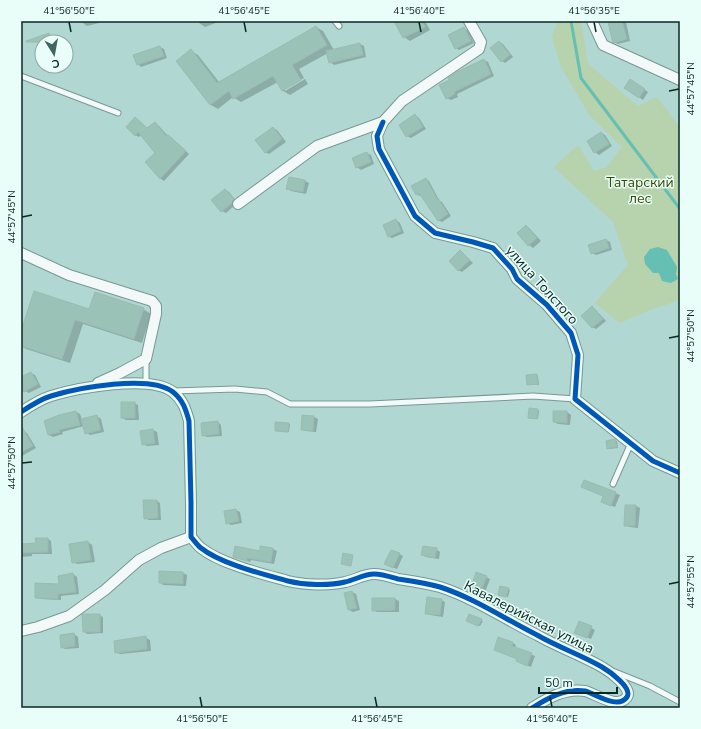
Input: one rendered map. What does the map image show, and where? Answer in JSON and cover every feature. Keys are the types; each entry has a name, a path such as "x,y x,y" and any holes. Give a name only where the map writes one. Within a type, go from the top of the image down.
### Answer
{"street":[{"path":"238,204 317,146 383,122 402,101 479,49 481,42 469,21"},
{"path":"592,21 602,45 680,80"},
{"name":"улица Толстого","path":"383,122 377,136 379,149 415,216 434,233 493,248 512,269 517,279 547,305 571,333 578,355 576,399"},
{"path":"21,253 69,275 152,301 156,306 156,314 146,359 120,373 85,388"},
{"path":"21,412 49,396 85,388 114,384 146,384 172,391 180,399 186,409 189,421 192,503 191,537 161,548 139,560 105,590 69,616 38,627 21,631"},
{"path":"576,399 653,461 680,473"},
{"name":"Кавалерийская улица","path":"191,537 201,548 223,561 290,581 325,584 346,582 359,577 374,574 439,587 476,602 537,636 602,667 623,683 627,688 628,694 621,702 612,702 587,692 574,690 562,692 546,699 532,708"}],"lane":[{"path":"335,21 339,26"},
{"path":"21,76 118,113"},
{"path":"146,359 146,384"},
{"path":"172,391 235,389 267,392 290,404 370,404 533,396 576,399"},
{"path":"613,484 631,443"},
{"path":"602,667 650,686 680,702"}],"green space":[{"name":"Татарский лес","path":"557,21 581,21 588,64 638,106 657,97 680,128 680,300 650,310 620,323 595,303 628,265 613,222 554,167 578,145 594,171 606,168 622,147 590,116 561,67 552,37"}],"shaded area":[{"path":"658,247 667,250 677,267 676,274 678,279 671,283 662,281 659,273 653,273 645,264 644,257 650,249"}],"building":[{"path":"394,21 422,21 425,27 403,38"},
{"path":"622,21 627,39 613,43 608,22"},
{"path":"316,26 327,45 292,65 301,80 282,91 273,76 233,99 229,91 210,105 176,61 191,49 217,83"},
{"path":"464,27 471,41 455,49 448,35"},
{"path":"34,38 34,42 26,41"},
{"path":"499,41 510,55 501,62 490,48"},
{"path":"360,43 363,55 329,63 326,51"},
{"path":"160,46 164,56 137,65 133,55"},
{"path":"484,59 491,74 454,92 455,94 446,99 439,85 449,80 448,78 457,72"},
{"path":"630,79 645,89 639,98 624,88"},
{"path":"415,114 423,127 406,137 399,125"},
{"path":"135,117 147,128 155,122 166,136 168,135 186,151 160,179 145,162 155,153 138,132 135,136 126,127"},
{"path":"273,127 282,139 265,153 255,140"},
{"path":"601,132 609,144 594,153 587,141"},
{"path":"367,152 371,162 356,168 352,158"},
{"path":"289,177 305,180 303,192 286,189"},
{"path":"426,178 437,199 438,198 448,214 438,221 419,193 416,195 411,186"},
{"path":"225,189 234,199 232,203 221,212 211,200"},
{"path":"396,219 401,231 388,237 383,225"},
{"path":"526,225 537,238 528,246 517,233"},
{"path":"606,239 609,248 591,254 588,245"},
{"path":"460,250 470,260 458,271 449,261"},
{"path":"34,291 89,309 95,292 144,308 134,339 75,320 62,359 21,346 21,331"},
{"path":"592,306 603,319 592,328 581,316"},
{"path":"31,372 38,384 24,392 21,386 21,377"},
{"path":"537,374 538,384 527,385 526,375"},
{"path":"121,402 135,402 135,418 121,418"},
{"path":"529,408 538,409 537,419 528,418"},
{"path":"76,411 80,425 59,430 60,432 48,435 44,421 59,415"},
{"path":"553,411 567,411 567,423 553,422"},
{"path":"97,415 101,430 85,434 81,419"},
{"path":"302,415 314,416 313,431 301,430"},
{"path":"218,421 219,434 202,436 201,423"},
{"path":"275,422 289,423 288,432 275,431"},
{"path":"21,425 33,446 21,452"},
{"path":"153,429 155,443 142,445 140,431"},
{"path":"615,439 617,447 607,449 606,441"},
{"path":"584,480 616,492 611,506 601,502 603,496 581,487"},
{"path":"143,500 157,500 158,518 144,519"},
{"path":"625,505 636,505 635,526 624,526"},
{"path":"236,509 239,521 226,524 224,511"},
{"path":"35,538 48,538 48,552 21,553 21,544 36,543"},
{"path":"88,541 91,560 72,563 69,544"},
{"path":"235,546 260,551 260,546 273,548 271,562 247,558 247,561 233,557"},
{"path":"423,546 437,548 435,558 421,555"},
{"path":"391,550 400,553 393,568 384,564"},
{"path":"343,553 353,555 351,566 341,564"},
{"path":"159,571 183,572 183,584 159,583"},
{"path":"476,572 487,576 480,593 470,590"},
{"path":"73,573 76,592 58,594 58,599 35,598 35,583 59,584 58,576"},
{"path":"500,586 509,588 506,597 498,595"},
{"path":"352,591 357,608 348,610 344,593"},
{"path":"427,597 442,599 440,615 425,614"},
{"path":"372,598 395,598 395,610 372,611"},
{"path":"82,614 100,614 100,632 83,632"},
{"path":"469,614 482,619 478,626 466,621"},
{"path":"579,621 592,626 587,638 574,633"},
{"path":"74,633 75,646 61,648 60,635"},
{"path":"146,636 147,649 115,653 114,641"},
{"path":"498,637 513,642 512,646 532,653 527,666 516,661 517,659 494,650"}],"waterway":[{"path":"571,21 581,78 680,209"}],"cycle path":[{"path":"383,122 377,136 379,149 415,216 435,233 493,248 512,269 517,279 547,305 571,333 578,355 575,399 653,461 680,473"},
{"path":"21,412 47,397 95,386 131,383 148,384 162,387 173,392 184,405 189,421 191,537 209,554 231,564 255,572 301,583 339,583 374,574 440,587 465,597 602,667 619,680 627,689 628,693 627,697 623,701 613,702 585,691 578,690 564,692 551,697 532,708"}]}
